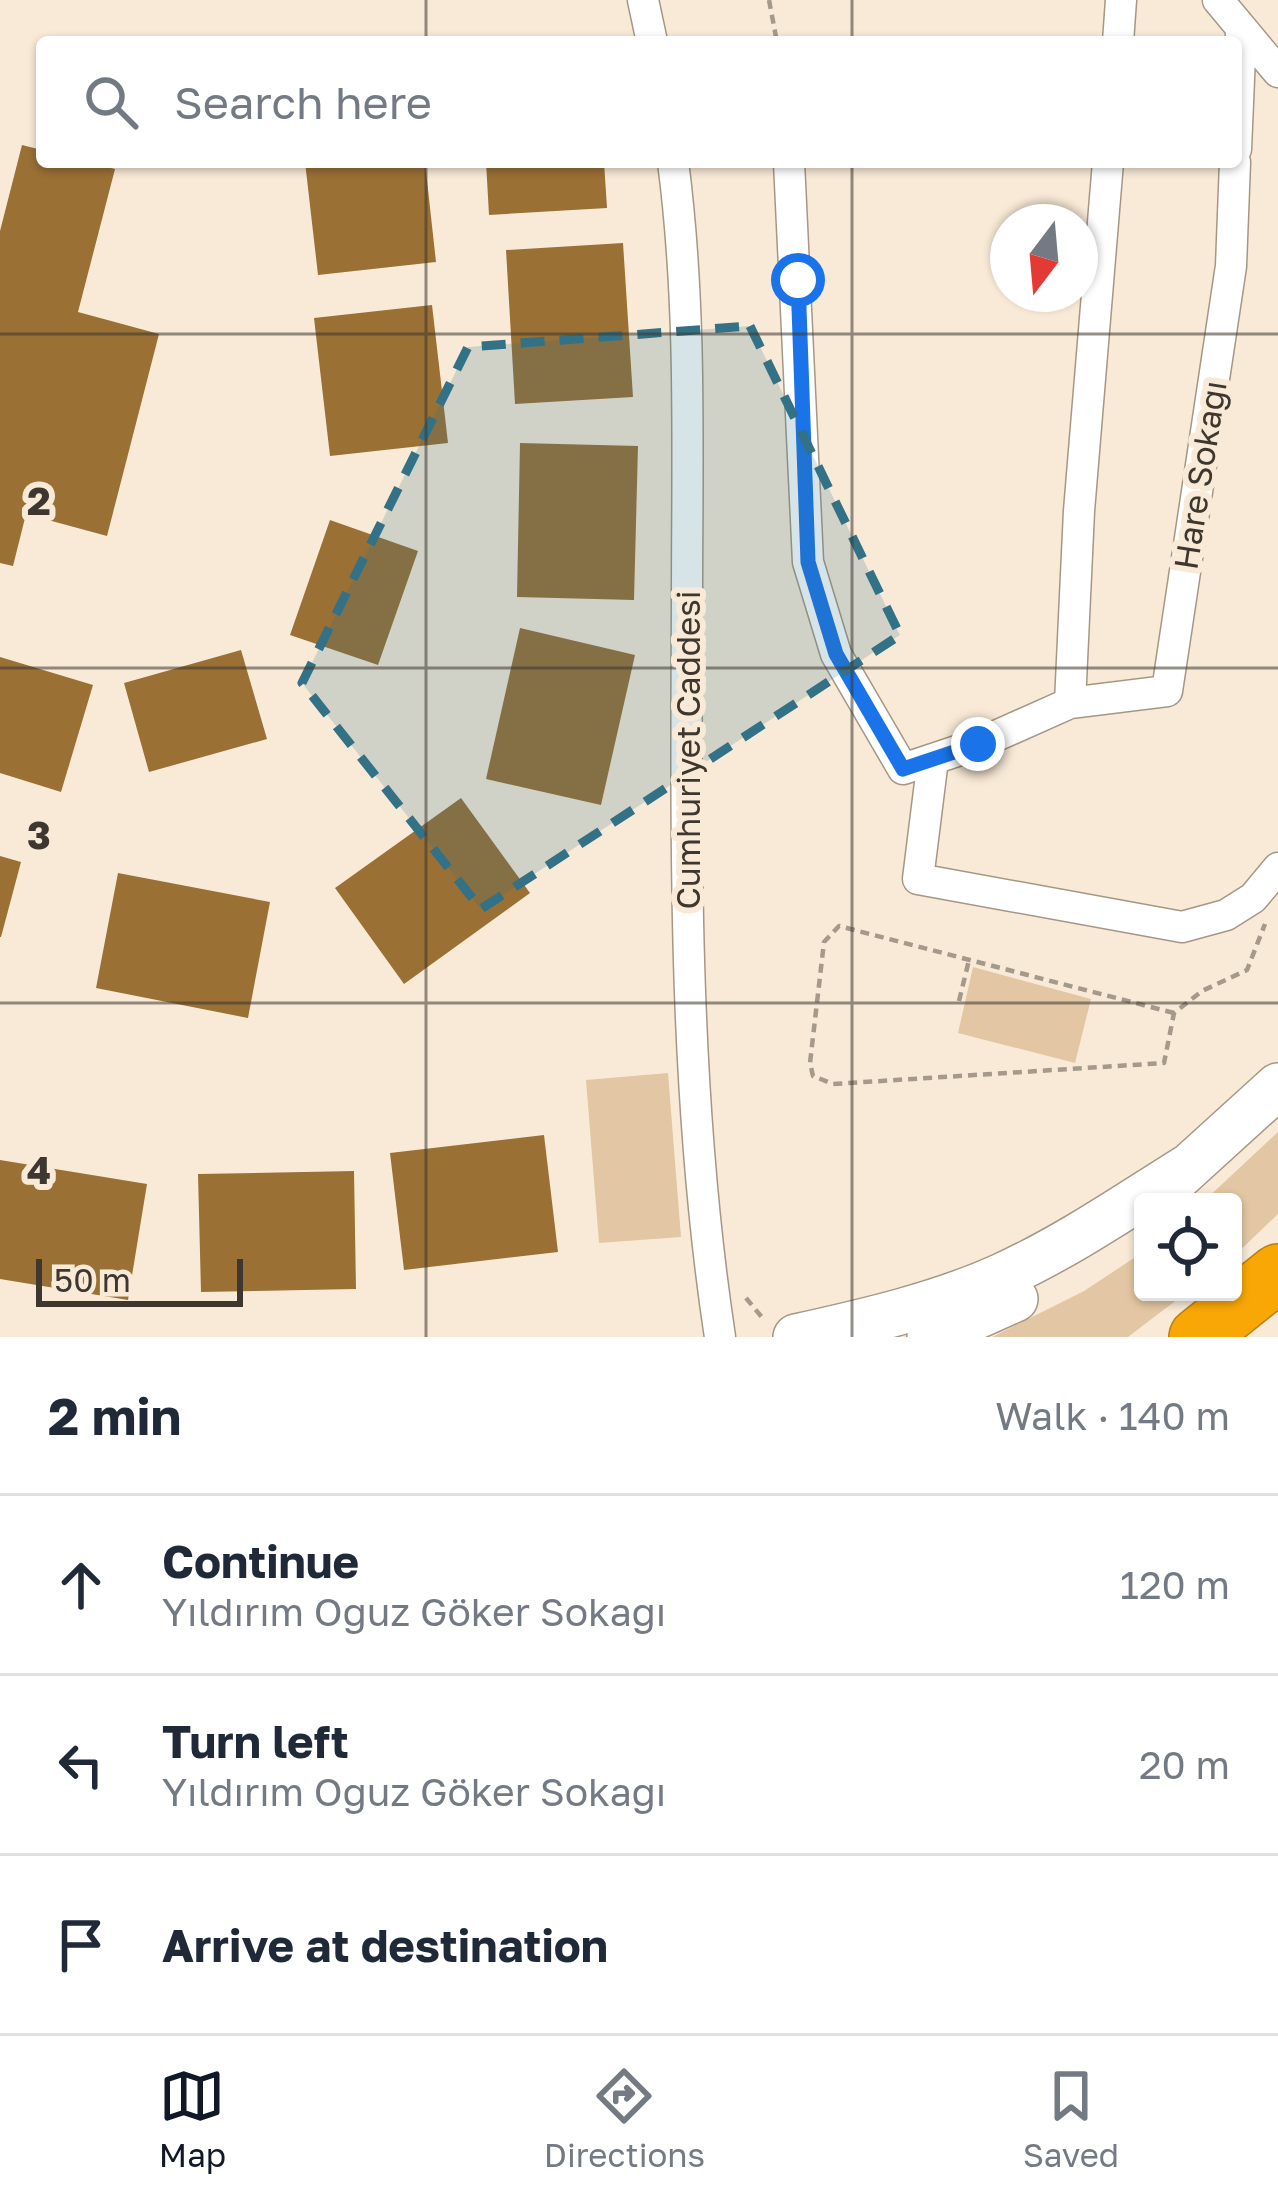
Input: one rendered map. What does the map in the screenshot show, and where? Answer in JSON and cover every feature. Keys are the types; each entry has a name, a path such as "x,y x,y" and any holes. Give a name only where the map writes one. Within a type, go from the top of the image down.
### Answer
{"highway":[{"path":"1242,1272 1278,1238"},
{"path":"1198,1337 1278,1273"},
{"path":"1178,1337 1213,1301"}],"main road":[{"path":"1159,1193 1278,1086"},
{"path":"796,1337 866,1322 997,1278 1051,1252 1188,1167"},
{"path":"930,1337 1022,1296 1086,1258 1134,1216"}],"street":[{"path":"643,0 651,36"},
{"path":"1118,36 1121,0"},
{"path":"1218,0 1278,72"},
{"path":"1241,32 1241,36"},
{"name":"Cumhuriyet Caddesi","path":"673,168 687,484 689,956 697,1122 720,1337"},
{"path":"789,168 808,562 836,654 903,769 1070,703 1079,511 1108,168"},
{"name":"Hare Sokağı","path":"1070,703 1167,691 1231,266 1235,168"},
{"path":"933,759 918,879 1182,927 1226,915 1253,898 1275,872"}],"path":[{"path":"769,0 776,36"},
{"path":"1174,1012 839,926 830,931 810,1063 813,1076 832,1084 1154,1066 1168,1057 1174,1012 1202,991 1247,970 1268,916 1275,872"},
{"path":"959,1000 969,960"}],"highlighted area":[{"path":"750,326 900,635 481,909 302,683 468,347"}],"shaded area":[{"path":"973,967 1091,999 1075,1063 958,1033"},
{"path":"668,1073 681,1237 599,1243 586,1080"},
{"path":"1278,1132 1278,1214 1242,1248 1242,1193 1213,1193"},
{"path":"1134,1258 1134,1301 1175,1301 1128,1337 992,1337 1084,1291"}],"building":[{"path":"22,145 36,148 36,168 115,169 78,312 159,334 107,536 26,514 13,566 0,563 0,231"},
{"path":"306,168 426,168 436,262 318,275"},
{"path":"486,168 604,168 607,208 489,215"},
{"path":"623,243 633,397 515,404 506,250"},
{"path":"432,305 448,443 330,456 314,318"},
{"path":"520,443 638,446 634,600 517,597"},
{"path":"330,520 418,551 378,665 290,635"},
{"path":"520,628 635,655 601,805 486,779"},
{"path":"241,650 267,739 149,772 124,683"},
{"path":"0,657 93,685 61,792 0,773"},
{"path":"461,798 530,893 404,984 335,888"},
{"path":"0,856 21,862 1,937 0,937"},
{"path":"118,873 270,902 248,1018 96,988"},
{"path":"544,1135 558,1252 404,1270 390,1153"},
{"path":"0,1160 147,1184 128,1300 0,1279"},
{"path":"354,1171 356,1289 201,1292 198,1174"}],"route":[{"path":"798,280 808,562 836,654 903,769 978,744"}]}
